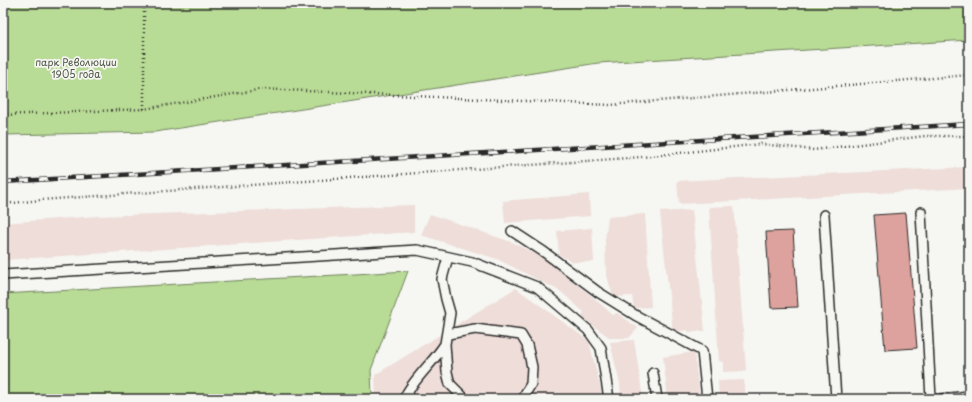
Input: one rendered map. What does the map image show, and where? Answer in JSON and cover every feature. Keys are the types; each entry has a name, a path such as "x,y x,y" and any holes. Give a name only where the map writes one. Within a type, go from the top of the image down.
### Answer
{"lane":[{"path":"921,212 930,399"},
{"path":"824,215 836,399"},
{"path":"512,231 544,252 598,292 635,315 702,351 707,399"},
{"path":"3,275 417,250 472,262 537,287 588,330 601,348 609,399"},
{"path":"404,399 445,344 448,334 450,313 442,279 448,257"},
{"path":"448,334 475,329 521,335 527,345 532,367 531,384 522,399"},
{"path":"445,344 447,372 450,384 465,399"},
{"path":"653,373 657,399"},
{"path":"941,399 969,396"}],"path":[{"path":"144,3 144,109"},
{"path":"3,115 144,109 263,89 610,106 969,75"},
{"path":"3,204 41,200 642,157 761,144 814,150 925,136 969,136"},
{"path":"878,399 886,395 921,399"}],"shaded area":[{"path":"969,167 969,188 679,204 677,181"},
{"path":"589,194 590,216 505,223 503,201"},
{"path":"414,205 414,232 3,260 3,223 98,216"},
{"path":"734,206 746,371 723,372 723,362 719,361 709,207"},
{"path":"692,210 705,331 688,332 688,330 673,332 660,212"},
{"path":"430,214 514,243 543,258 613,315 617,313 638,328 629,338 610,338 582,317 584,312 560,291 497,259 421,235"},
{"path":"645,214 651,307 634,308 632,296 613,297 606,272 605,240 608,217"},
{"path":"592,228 594,262 574,262 559,255 557,231"},
{"path":"516,288 589,341 603,399 376,399 375,375"},
{"path":"634,340 643,399 621,399 620,384 610,342"},
{"path":"694,352 700,399 668,399 663,357"},
{"path":"744,380 746,399 719,399 718,381"}],"green space":[{"name":"парк Революции 1905 года","path":"3,3 969,3 969,40 598,63 155,132 3,135"},
{"path":"408,271 371,370 372,399 3,399 3,294"}],"building":[{"path":"906,213 917,348 885,350 874,215"},
{"path":"793,231 798,307 771,308 766,232"}],"railway":[{"path":"3,182 969,124"}]}
